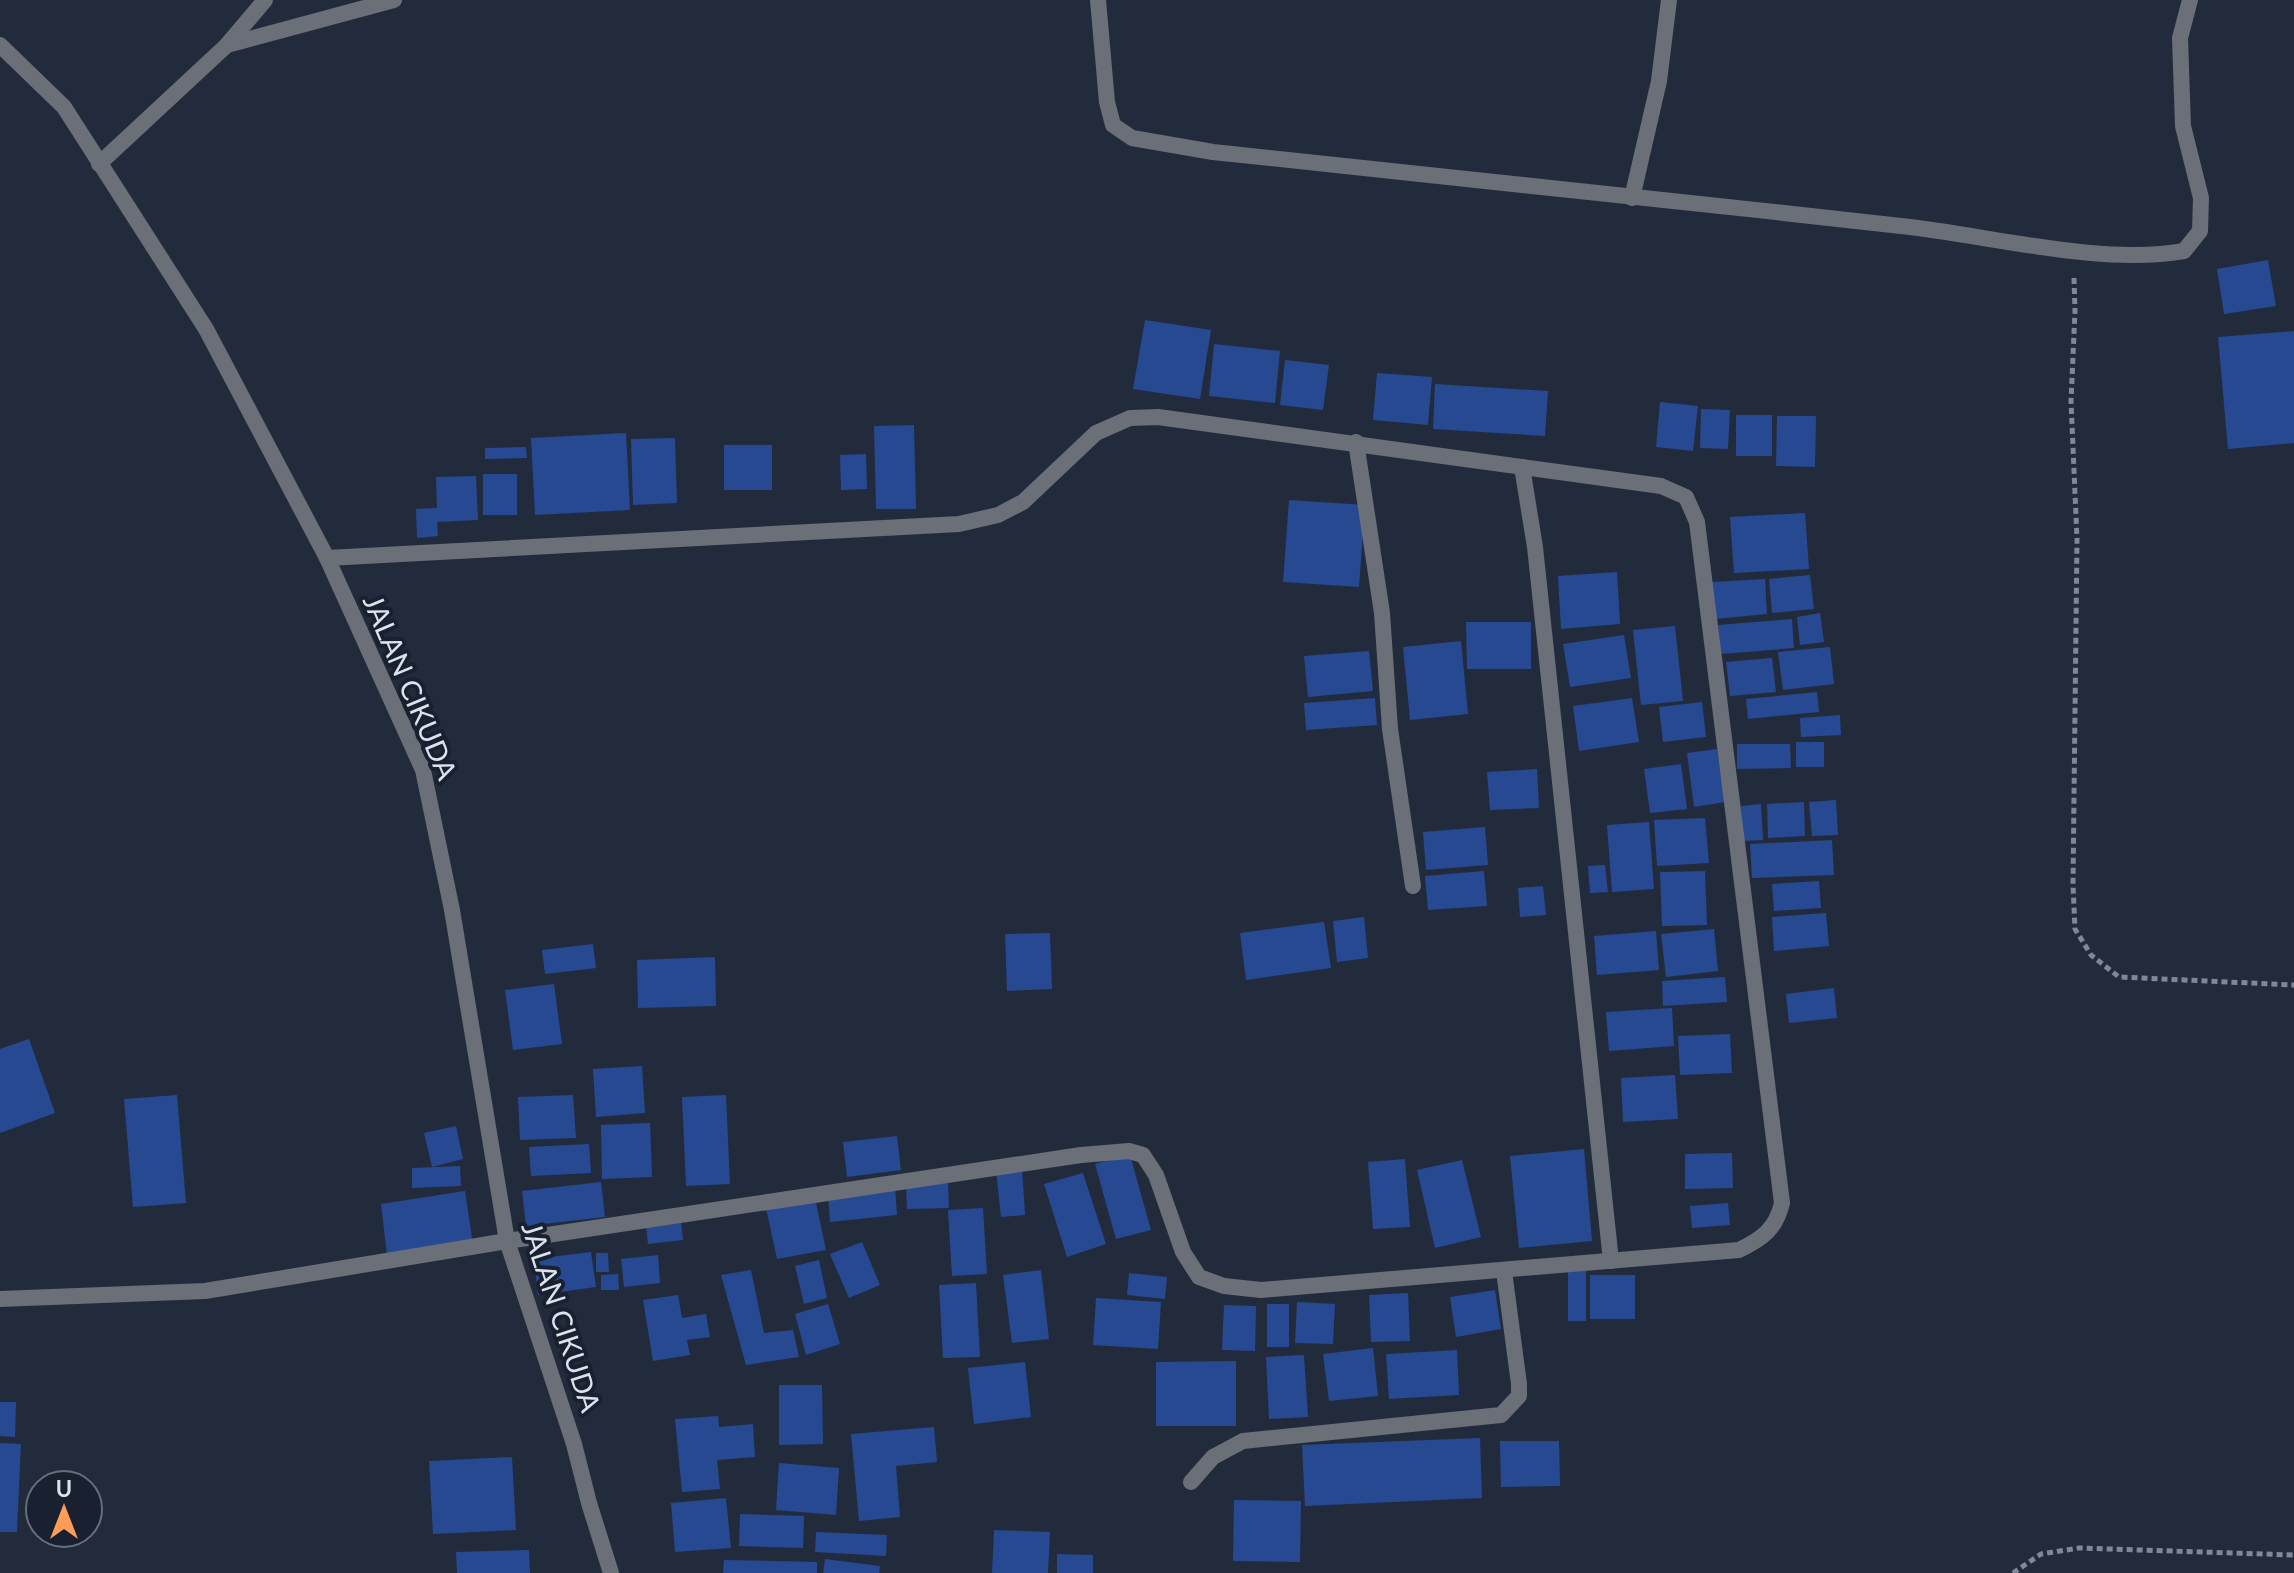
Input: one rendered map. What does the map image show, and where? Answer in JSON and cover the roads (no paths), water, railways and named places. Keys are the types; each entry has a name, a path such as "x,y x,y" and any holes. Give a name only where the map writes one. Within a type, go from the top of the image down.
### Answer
{"street":[{"path":"99,164 227,45 265,0"},
{"path":"227,45 394,0"},
{"path":"1098,0 1107,102 1113,125 1132,138 1213,152 1905,226 2072,249 2153,256 2184,251 2200,231 2201,198 2183,126 2180,38 2190,0"},
{"path":"1632,198 1659,81 1669,0"},
{"name":"JALAN CIKUDA","path":"0,45 64,107 206,329 327,558 423,770 452,910 507,1241 574,1444 611,1573"},
{"path":"0,1299 205,1291 507,1241 1129,1151 1143,1155 1156,1175 1183,1252 1199,1277 1224,1286 1261,1290 1739,1250 1769,1233 1778,1217 1782,1203 1697,522 1686,497 1661,486 1356,442 1158,417 1130,418 1096,433 1023,502 998,515 959,524 327,558"},
{"path":"1356,442 1382,613 1390,729 1413,886"},
{"path":"1522,467 1535,547 1611,1261"},
{"path":"1191,1482 1213,1457 1243,1441 1501,1415 1519,1396 1504,1271"}]}
